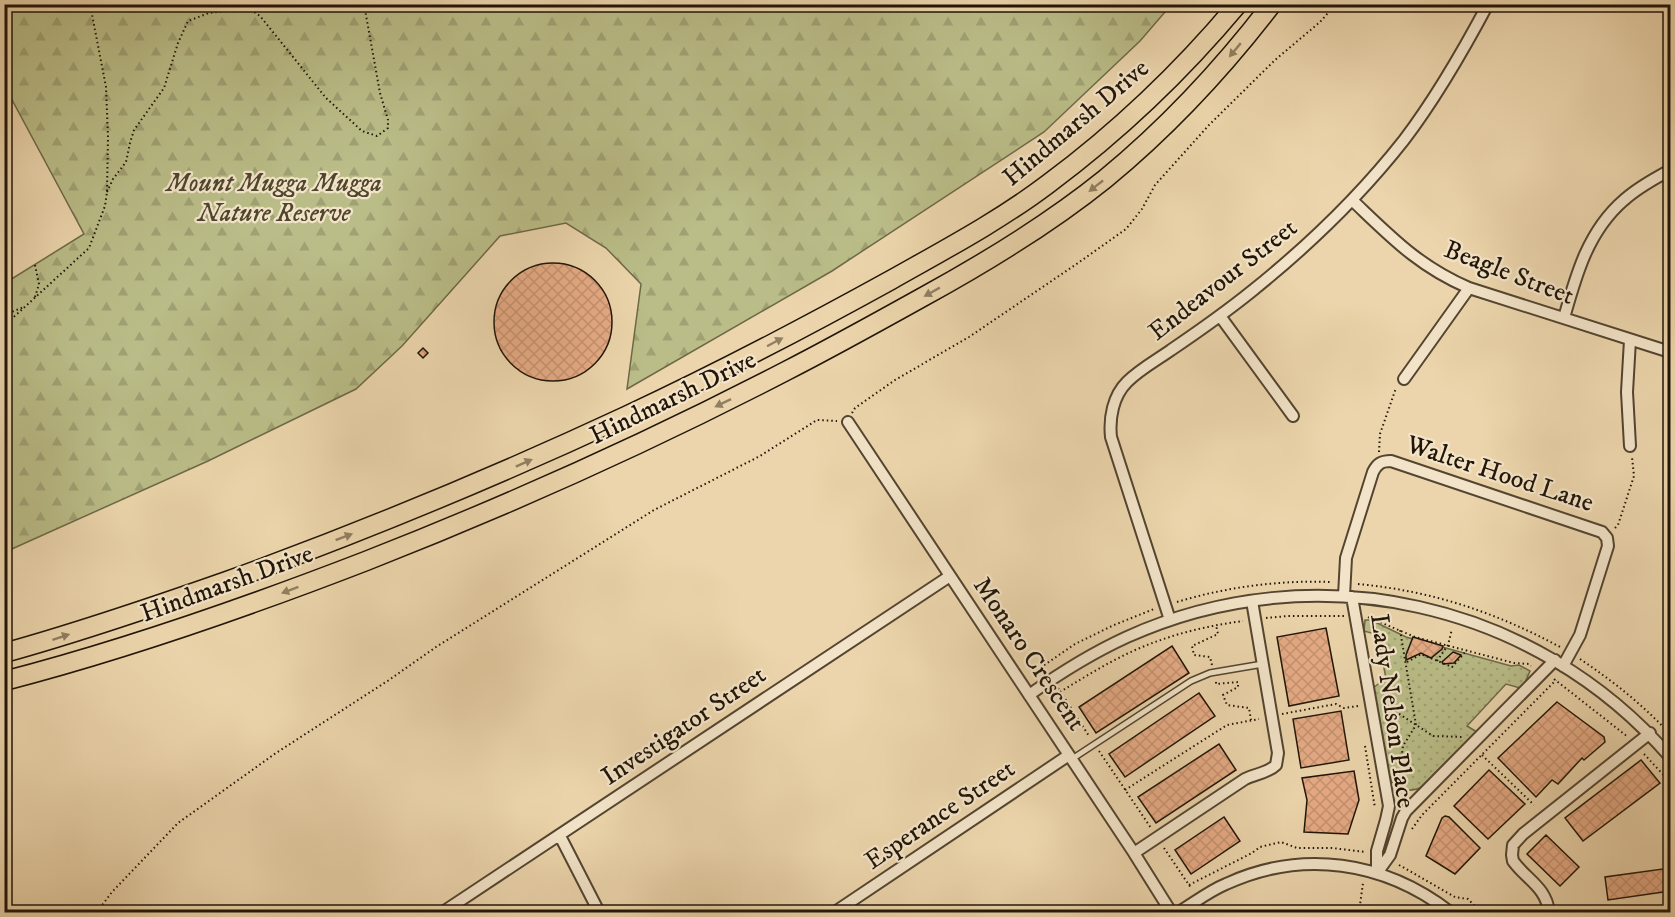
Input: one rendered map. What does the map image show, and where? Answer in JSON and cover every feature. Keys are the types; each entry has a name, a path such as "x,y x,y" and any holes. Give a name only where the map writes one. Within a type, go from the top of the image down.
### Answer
{"main road":[{"name":"Hindmarsh Drive","path":"4,653 62,637 161,604 375,525 518,466 742,360 946,249 1045,186 1078,161 1179,71 1238,4"},
{"name":"Hindmarsh Drive","path":"4,681 170,633 408,544 616,455 819,354 1001,253 1105,179 1189,100 1220,67 1272,4"}],"street":[{"name":"Endeavour Street","path":"1170,620 1110,431 1117,398 1127,382 1220,316 1303,248 1352,200 1422,115 1488,4"},
{"path":"1564,318 1582,260 1589,244 1606,218 1631,194 1671,170"},
{"name":"Beagle Street","path":"1352,200 1420,261 1469,288 1671,352"},
{"path":"1404,379 1469,288"},
{"path":"1220,316 1293,416"},
{"path":"1630,340 1628,392 1630,446"},
{"name":"Monaro Crescent","path":"848,422 1071,757 1171,912"},
{"name":"Walter Hood Lane","path":"1348,596 1346,558 1373,472 1381,462 1391,461 1602,532 1607,538 1608,546 1583,628 1559,663"},
{"name":"Investigator Street","path":"443,912 950,576"},
{"path":"1029,695 1083,659 1170,620 1210,609 1252,602 1298,596 1348,596 1405,604 1455,616 1507,636 1559,663 1599,689 1650,733 1671,756"},
{"name":"Lady Nelson Place","path":"1348,596 1389,806 1377,851 1377,873"},
{"path":"1134,853 1245,779 1268,771 1276,765 1278,753 1252,602"},
{"name":"Lady Nelson Place","path":"1377,873 1390,855 1406,812 1471,744 1559,663"},
{"path":"1549,912 1542,892 1513,861 1513,846 1533,825 1650,733"},
{"name":"Esperance Street","path":"835,912 1071,757"},
{"path":"560,836 599,912"},
{"path":"1179,912 1224,885 1247,875 1288,865 1329,864 1377,873 1396,880 1424,894 1450,912"}],"lane":[{"path":"1071,757 1197,678 1210,673 1263,664"}],"path":[{"path":"4,326 89,248 105,206 108,137 106,87 90,4"},
{"path":"107,192 113,179 126,162 129,142 134,130 164,88 178,43 188,21 209,13 248,8 260,16 326,98 362,131 377,136 388,128 364,4"},
{"path":"97,912 112,892 178,823 276,753 436,647 654,510 760,456 817,420 848,422 855,408 896,380 969,337 1126,229 1142,209 1155,185 1209,124 1275,60 1320,22 1336,4"},
{"path":"4,315 27,306 36,296 39,284 35,265"},
{"path":"1437,661 1448,645 1458,603"},
{"path":"1370,779 1399,772 1403,746 1416,724 1400,630"},
{"path":"1406,662 1421,654 1452,667 1467,650"},
{"path":"1042,666 1199,899"},
{"path":"1412,829 1422,815 1556,680"},
{"path":"1125,790 1227,725 1336,704 1344,708 1383,703 1433,736 1464,737 1534,805"},
{"path":"1396,880 1401,866"},
{"path":"1359,912 1365,879"}],"green space":[{"name":"Mount Mugga Mugga Nature Reserve","path":"4,5 1171,5 1140,41 1044,132 832,271 627,389 641,284 606,248 566,223 500,236 402,346 356,389 208,461 5,552 5,283 84,234 10,96"},
{"path":"1365,620 1371,620 1406,637 1511,666 1519,665 1530,671 1524,685 1520,688 1506,684 1467,726 1477,732 1426,785 1415,789 1401,789 1389,777 1373,688 1386,678 1376,629 1371,633 1364,631"}],"building":[{"path":"553,263 576,267 595,280 608,299 612,322 608,345 595,364 576,377 553,381 530,377 511,364 498,345 494,322 498,299 511,280 530,267"},
{"path":"423,348 428,353 423,358 418,353"},
{"path":"1326,628 1339,696 1289,706 1277,637"},
{"path":"1413,637 1443,646 1442,649 1431,658 1421,653 1406,660"},
{"path":"1172,646 1189,673 1096,733 1079,707"},
{"path":"1453,652 1461,655 1454,663 1443,664 1442,662"},
{"path":"1199,693 1215,716 1125,777 1109,754"},
{"path":"1557,702 1604,737 1605,742 1584,760 1582,758 1558,784 1552,780 1536,797 1498,758"},
{"path":"1341,711 1349,760 1301,768 1293,719"},
{"path":"1219,744 1236,770 1156,823 1138,797"},
{"path":"1641,760 1660,783 1583,841 1565,818"},
{"path":"1489,770 1525,804 1488,839 1454,806"},
{"path":"1354,771 1359,800 1348,834 1304,832 1307,800 1302,778"},
{"path":"1224,817 1240,841 1191,874 1175,850"},
{"path":"1449,817 1480,848 1455,874 1426,856 1442,818"},
{"path":"1546,835 1579,867 1560,886 1527,854"},
{"path":"1670,868 1670,891 1608,900 1605,877"}]}
